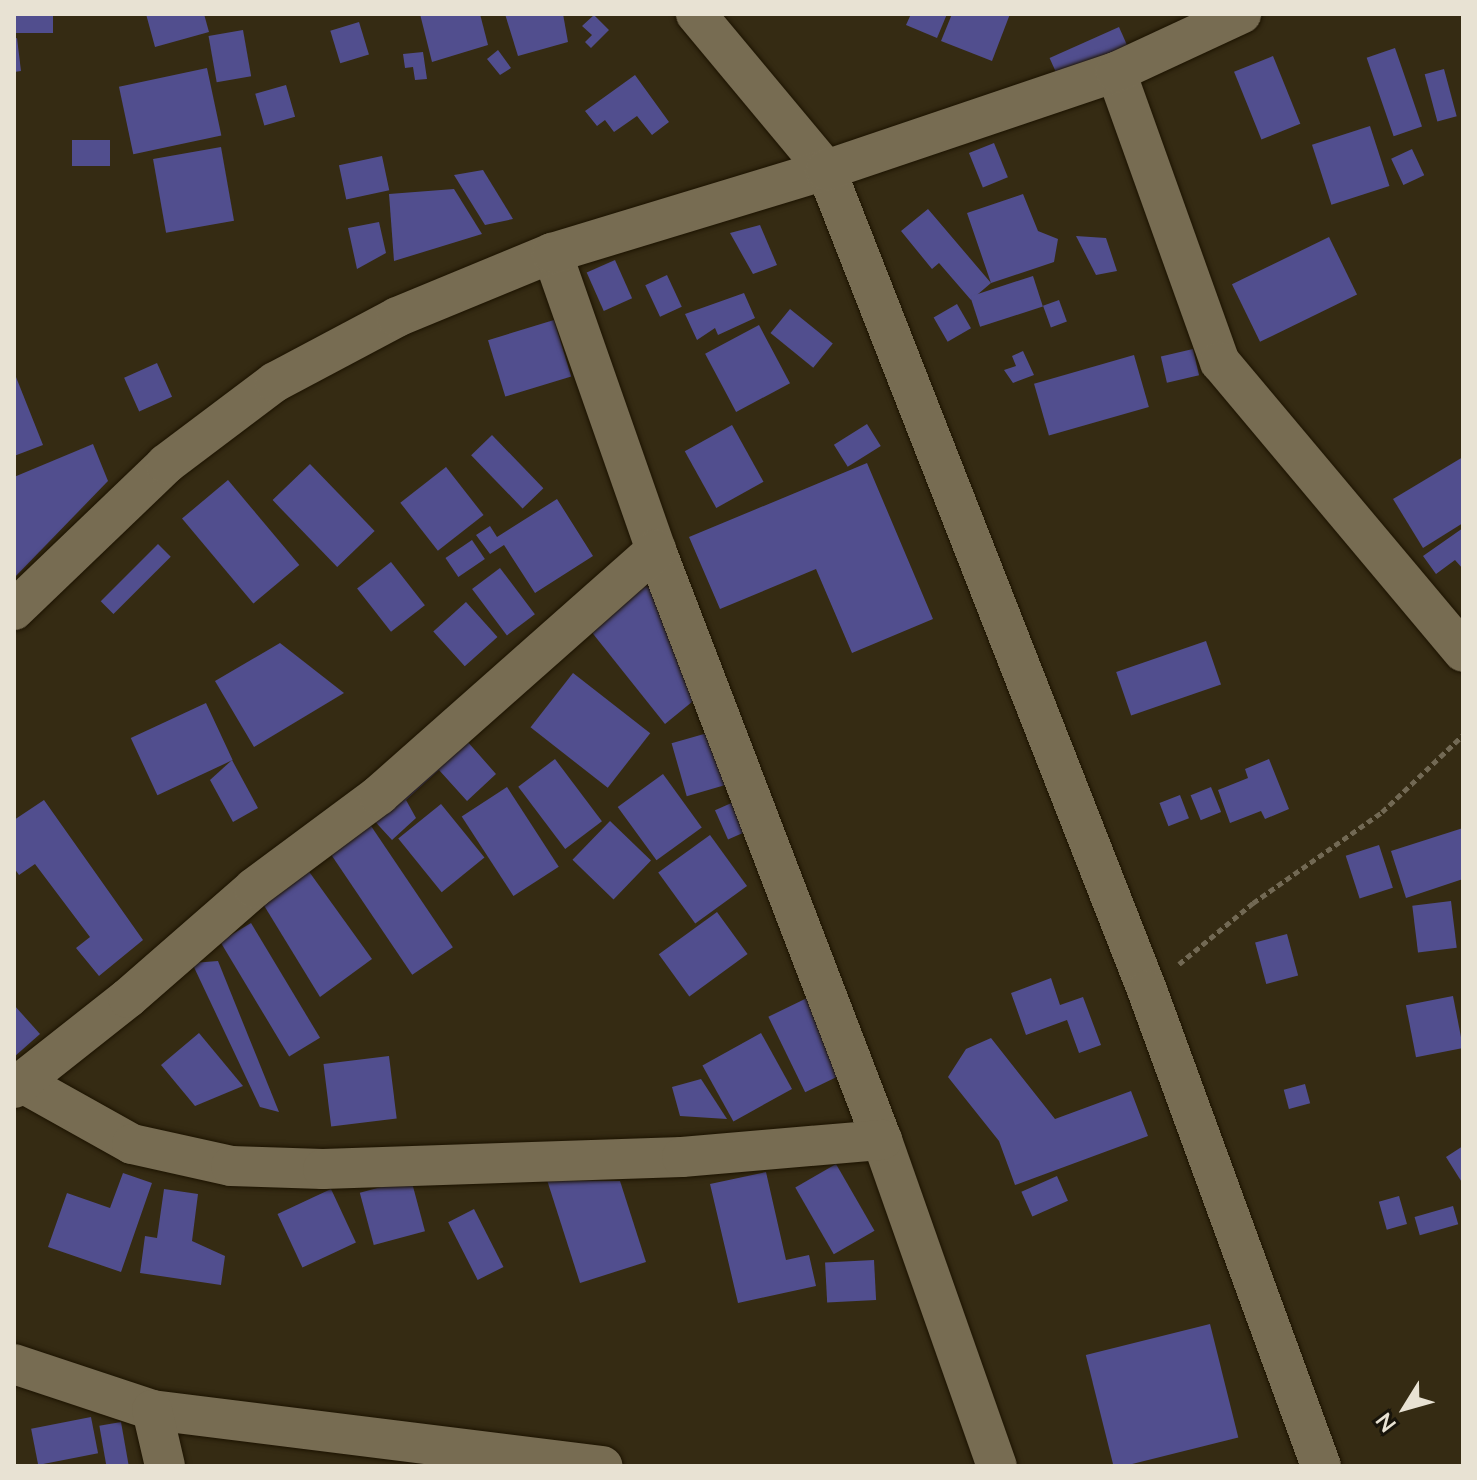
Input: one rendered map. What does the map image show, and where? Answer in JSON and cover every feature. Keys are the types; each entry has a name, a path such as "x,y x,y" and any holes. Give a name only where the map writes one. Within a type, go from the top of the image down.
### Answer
{"street":[{"path":"696,14 826,170 1147,990 1321,1466"},
{"path":"14,610 166,464 275,382 397,317 552,253 826,170 1116,72 1241,14"},
{"path":"1116,72 1220,362 1463,652"},
{"path":"552,253 656,550 882,1140 997,1466"},
{"path":"656,550 379,795 254,888 128,998 18,1085 132,1144 231,1166 323,1169 682,1157 882,1140"},
{"path":"14,1364 152,1410 603,1466"},
{"path":"152,1410 165,1466"}],"path":[{"path":"1147,990 1253,903 1382,812 1463,735"}],"building":[{"path":"14,14 53,14 53,33 14,33"},
{"path":"146,14 204,14 209,32 155,47"},
{"path":"420,14 480,14 488,45 432,62"},
{"path":"505,14 563,14 568,42 518,56"},
{"path":"911,14 947,14 937,38 906,25"},
{"path":"952,14 1010,14 992,61 941,41"},
{"path":"594,15 609,30 591,48 585,42 592,35 582,26"},
{"path":"359,22 369,55 340,63 330,31"},
{"path":"1119,27 1129,49 1059,80 1050,58"},
{"path":"243,30 251,76 217,82 209,36"},
{"path":"17,38 21,71 14,72 14,39"},
{"path":"1395,48 1422,126 1394,136 1367,58"},
{"path":"498,50 511,68 500,75 487,59"},
{"path":"423,52 427,79 415,80 413,67 405,68 403,54"},
{"path":"1273,56 1300,124 1261,139 1234,72"},
{"path":"207,68 221,135 133,154 119,87"},
{"path":"1444,69 1457,116 1437,122 1425,74"},
{"path":"635,75 669,122 652,135 637,116 614,132 605,120 597,126 585,111"},
{"path":"286,85 295,117 264,126 255,94"},
{"path":"1370,126 1389,186 1331,205 1312,145"},
{"path":"72,140 110,140 110,166 72,166"},
{"path":"994,143 1008,177 983,187 969,153"},
{"path":"221,147 234,221 166,233 153,159"},
{"path":"1412,149 1424,175 1403,185 1391,159"},
{"path":"382,156 389,190 346,199 339,165"},
{"path":"483,170 513,219 485,225 454,175"},
{"path":"454,189 482,234 394,261 389,194"},
{"path":"1023,194 1038,231 1058,239 1054,262 991,283 967,213"},
{"path":"928,209 991,283 971,300 939,263 932,269 901,231"},
{"path":"379,222 386,253 357,269 348,228"},
{"path":"760,225 777,265 753,274 730,233"},
{"path":"1076,236 1106,238 1117,271 1096,275"},
{"path":"1329,237 1357,295 1260,342 1232,284"},
{"path":"615,260 632,298 604,311 587,273"},
{"path":"667,275 682,307 660,317 645,285"},
{"path":"1033,276 1043,306 980,327 970,296"},
{"path":"744,293 755,318 718,335 715,328 697,340 685,314"},
{"path":"1059,300 1067,322 1051,327 1043,306"},
{"path":"957,304 971,328 948,342 934,318"},
{"path":"790,309 833,344 813,368 770,333"},
{"path":"554,320 571,376 505,397 488,340"},
{"path":"759,325 790,383 736,412 705,354"},
{"path":"1193,349 1199,375 1167,383 1161,356"},
{"path":"1023,351 1034,375 1013,383 1004,370 1016,366 1012,356"},
{"path":"1134,355 1149,407 1049,436 1034,384"},
{"path":"157,363 172,397 139,411 124,378"},
{"path":"14,372 43,445 14,456"},
{"path":"867,424 881,446 848,467 834,445"},
{"path":"732,425 764,482 716,508 685,451"},
{"path":"492,435 543,488 523,508 471,455"},
{"path":"93,444 108,481 14,578 14,477"},
{"path":"1463,457 1463,523 1423,548 1393,499"},
{"path":"867,463 933,619 852,653 816,569 720,609 689,537"},
{"path":"310,464 375,531 337,567 273,500"},
{"path":"446,467 484,515 438,551 400,503"},
{"path":"228,480 299,565 253,604 182,519"},
{"path":"557,499 593,556 535,593 504,545 490,554 476,535 490,526 497,537"},
{"path":"1463,528 1463,569 1455,560 1436,574 1423,556"},
{"path":"472,540 485,559 458,577 445,558"},
{"path":"158,544 171,557 113,614 101,601"},
{"path":"391,562 425,605 391,632 357,588"},
{"path":"500,568 535,614 507,635 472,589"},
{"path":"653,580 698,697 665,724 590,630"},
{"path":"466,602 497,637 465,666 433,631"},
{"path":"1206,641 1221,684 1131,715 1116,672"},
{"path":"280,643 344,693 254,747 215,681"},
{"path":"573,673 650,733 608,788 531,727"},
{"path":"206,703 233,760 157,795 131,738"},
{"path":"459,732 496,774 467,801 439,770 406,800 416,818 392,840 369,815"},
{"path":"711,732 726,785 687,796 672,743"},
{"path":"555,759 602,821 565,849 518,787"},
{"path":"1269,759 1289,809 1265,819 1261,811 1230,823 1218,790 1248,778 1245,769"},
{"path":"232,760 258,808 233,822 210,780"},
{"path":"663,774 702,827 656,860 618,807"},
{"path":"507,787 559,867 513,896 462,816"},
{"path":"1211,787 1221,812 1201,820 1191,795"},
{"path":"1180,795 1189,818 1168,826 1159,803"},
{"path":"44,800 143,940 99,976 76,948 90,937 35,864 19,875 14,868 14,820"},
{"path":"736,801 749,830 728,840 715,810"},
{"path":"441,804 484,858 442,892 398,839"},
{"path":"610,821 651,861 613,899 572,860"},
{"path":"369,823 453,947 412,975 328,850"},
{"path":"1463,828 1463,879 1406,898 1391,851"},
{"path":"710,835 747,886 695,924 658,873"},
{"path":"1379,845 1393,888 1360,899 1346,856"},
{"path":"305,866 372,959 320,997 257,894"},
{"path":"1451,901 1457,948 1418,952 1412,906"},
{"path":"717,912 748,954 689,996 659,954"},
{"path":"251,923 320,1038 289,1056 220,942"},
{"path":"1287,934 1298,976 1266,984 1255,943"},
{"path":"218,961 279,1112 260,1107 192,963"},
{"path":"1051,978 1060,1005 1083,997 1101,1045 1079,1053 1067,1020 1026,1035 1011,993"},
{"path":"1453,996 1463,1048 1416,1057 1406,1005"},
{"path":"807,998 844,1073 805,1092 768,1017"},
{"path":"14,1005 40,1034 14,1057"},
{"path":"199,1033 243,1086 195,1106 161,1065"},
{"path":"761,1033 792,1089 733,1121 702,1065"},
{"path":"991,1038 1055,1119 1131,1091 1148,1136 1015,1185 999,1141 948,1077 966,1049"},
{"path":"389,1056 397,1119 331,1127 323,1064"},
{"path":"701,1079 727,1119 680,1116 672,1087"},
{"path":"1305,1084 1310,1103 1289,1109 1284,1090"},
{"path":"1463,1146 1463,1184 1446,1157"},
{"path":"836,1164 874,1231 834,1254 795,1188"},
{"path":"766,1172 786,1260 809,1255 816,1286 738,1303 710,1184"},
{"path":"123,1173 152,1183 121,1272 48,1247 67,1193 110,1208"},
{"path":"1057,1176 1068,1201 1032,1217 1021,1192"},
{"path":"411,1179 425,1231 374,1245 360,1193"},
{"path":"547,1180 620,1181 646,1262 580,1283"},
{"path":"164,1189 198,1194 192,1241 225,1256 221,1285 140,1273 145,1236 157,1238"},
{"path":"331,1189 356,1242 302,1267 278,1214"},
{"path":"1399,1196 1407,1224 1387,1230 1379,1202"},
{"path":"1453,1206 1458,1224 1420,1235 1415,1217"},
{"path":"474,1209 504,1267 478,1280 448,1222"},
{"path":"874,1260 876,1300 827,1303 825,1263"},
{"path":"1210,1324 1238,1438 1113,1466 1086,1355"},
{"path":"91,1417 98,1453 38,1465 31,1429"},
{"path":"121,1422 129,1466 106,1466 99,1426"}]}
